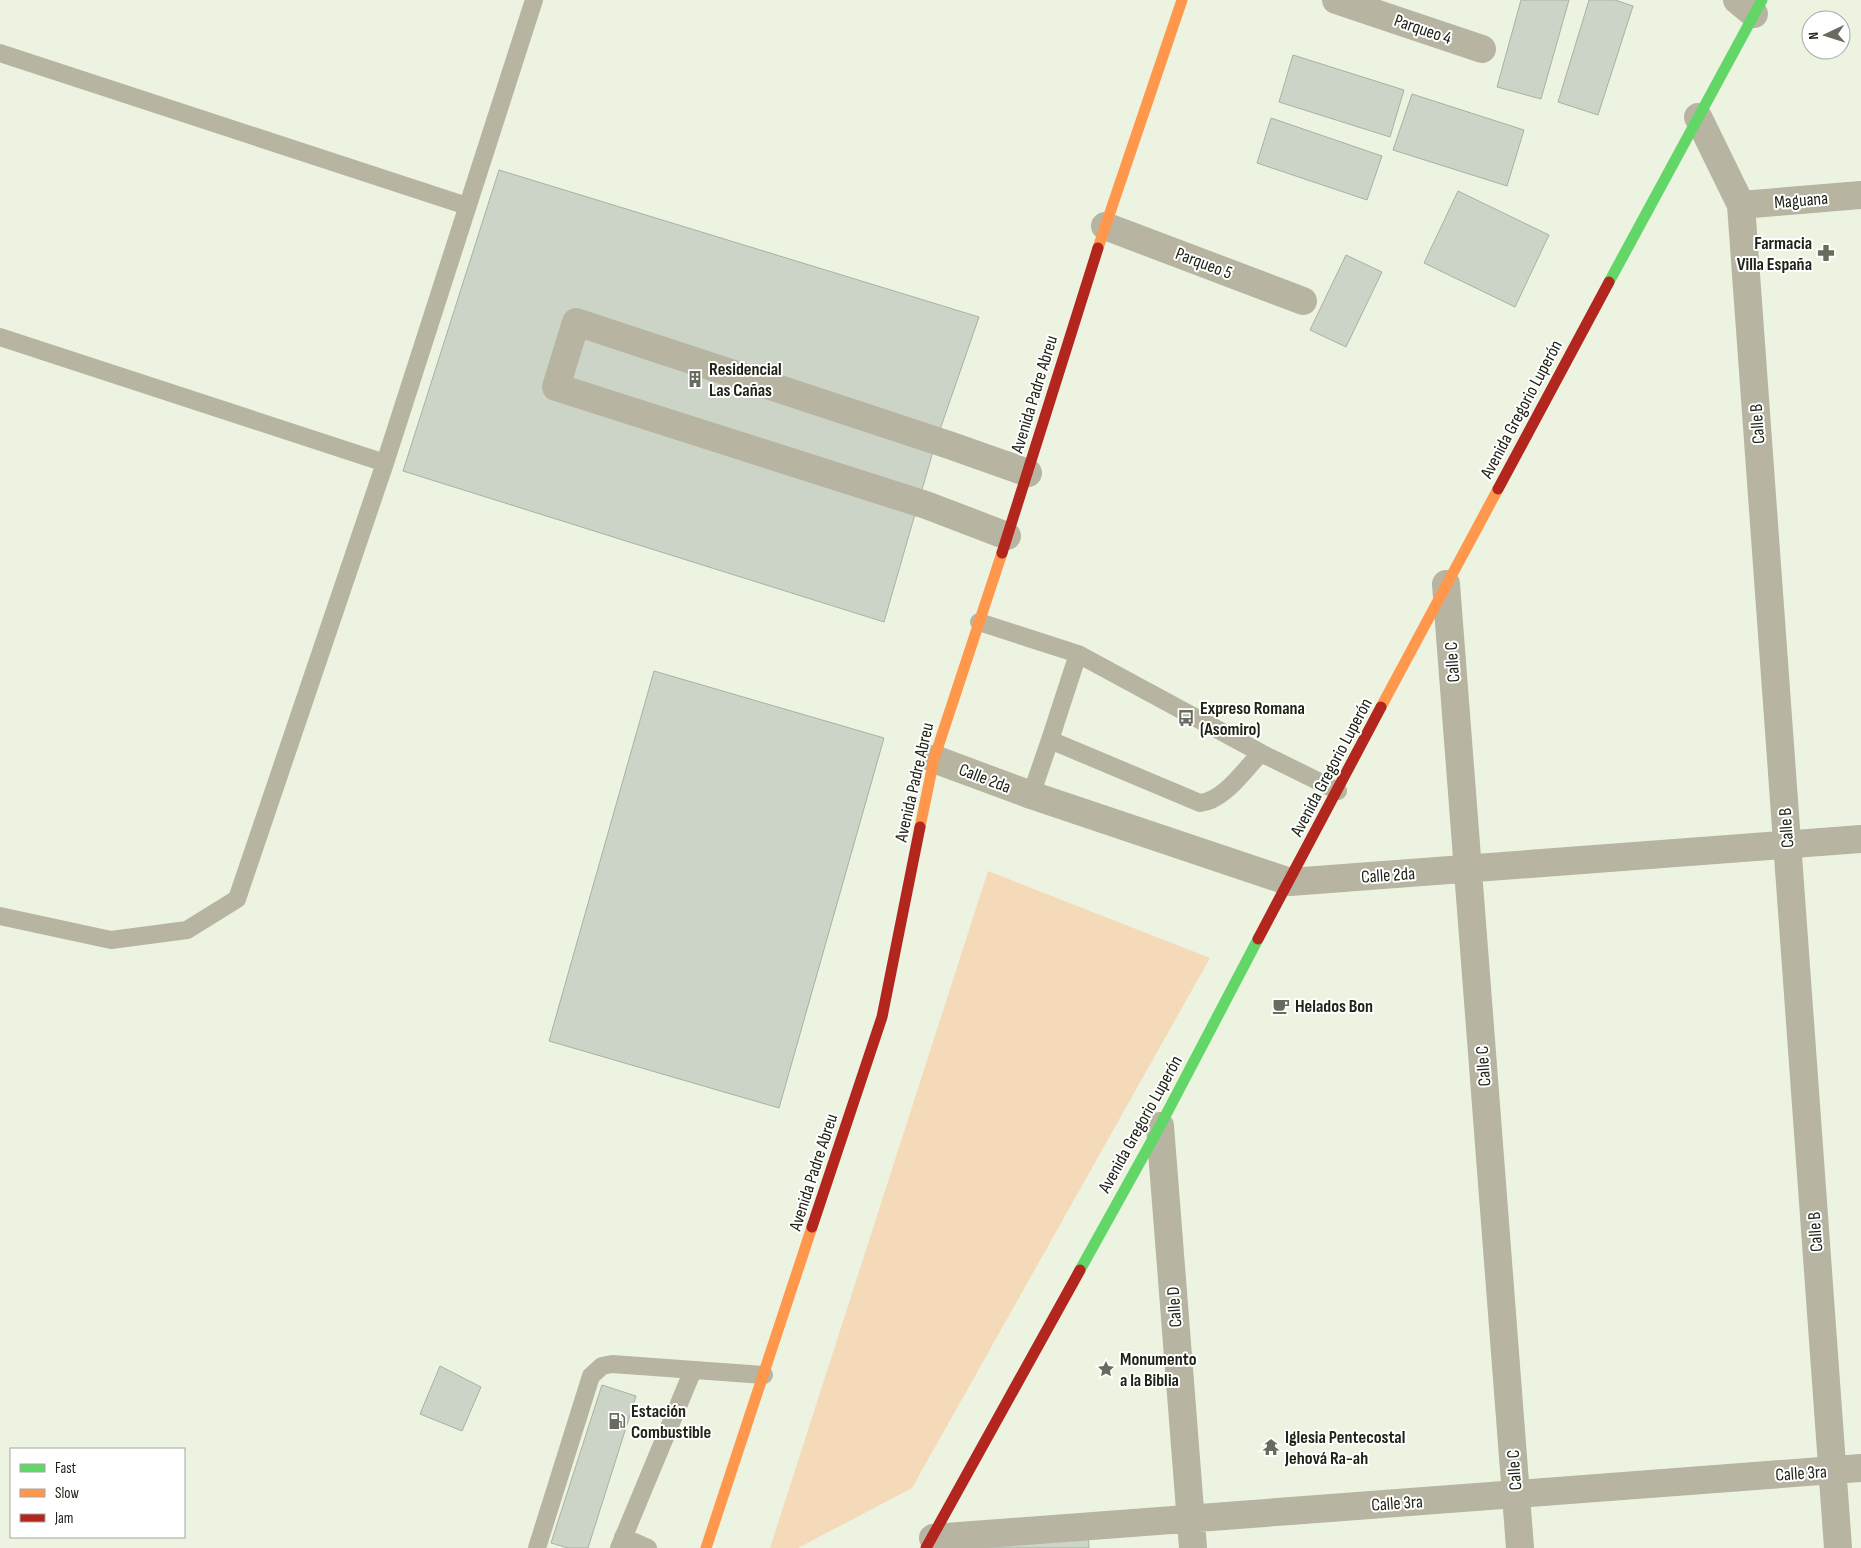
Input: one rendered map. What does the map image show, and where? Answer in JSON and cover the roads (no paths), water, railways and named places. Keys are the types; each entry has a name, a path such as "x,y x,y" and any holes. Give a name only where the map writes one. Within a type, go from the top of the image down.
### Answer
{"main road":[{"name":"Avenida Padre Abreu","path":"706,1548 882,1017 934,758 1028,473 1105,226 1182,0"},
{"name":"Avenida Gregorio Luperón","path":"925,1543 1160,1126 1446,584 1698,117 1751,5"}],"street":[{"name":"Parqueo 4","path":"1336,0 1482,49"},
{"name":"Calle B","path":"1698,117 1741,205 1838,1548"},
{"name":"Maguana","path":"1741,205 1861,195"},
{"name":"Parqueo 5","path":"1105,226 1304,301"},
{"path":"1007,536 926,505 556,387 576,322 949,445 1028,473"},
{"name":"Calle C","path":"1446,584 1520,1548"},
{"name":"Calle 2da","path":"934,758 1030,795 1290,882 1861,839"},
{"name":"Calle D","path":"1160,1126 1193,1548"},
{"name":"Calle 3ra","path":"925,1543 1190,1518 1861,1468"}],"lane":[{"path":"0,916 110,940 187,930 237,899 385,463 534,0"},
{"path":"0,53 467,206"},
{"path":"0,337 385,463"},
{"path":"979,622 1078,654 1260,753 1338,791"},
{"path":"1030,795 1078,654"},
{"path":"1050,740 1200,803 1210,802 1220,795 1260,753"},
{"path":"537,1548 591,1376 602,1366 612,1364 764,1375"},
{"path":"648,1548 621,1542 693,1370"}],"place":[{"name":"Farmacia Villa España","path":"1826,253"},
{"name":"Residencial Las Cañas","path":"695,379"},
{"name":"Expreso Romana (Asomiro)","path":"1186,718"},
{"name":"Helados Bon","path":"1281,1006"},
{"name":"Monumento a la Biblia","path":"1106,1369"},
{"name":"Estación Combustible","path":"617,1421"},
{"name":"Iglesia Pentecostal Jehová Ra-ah","path":"1271,1447"}]}
